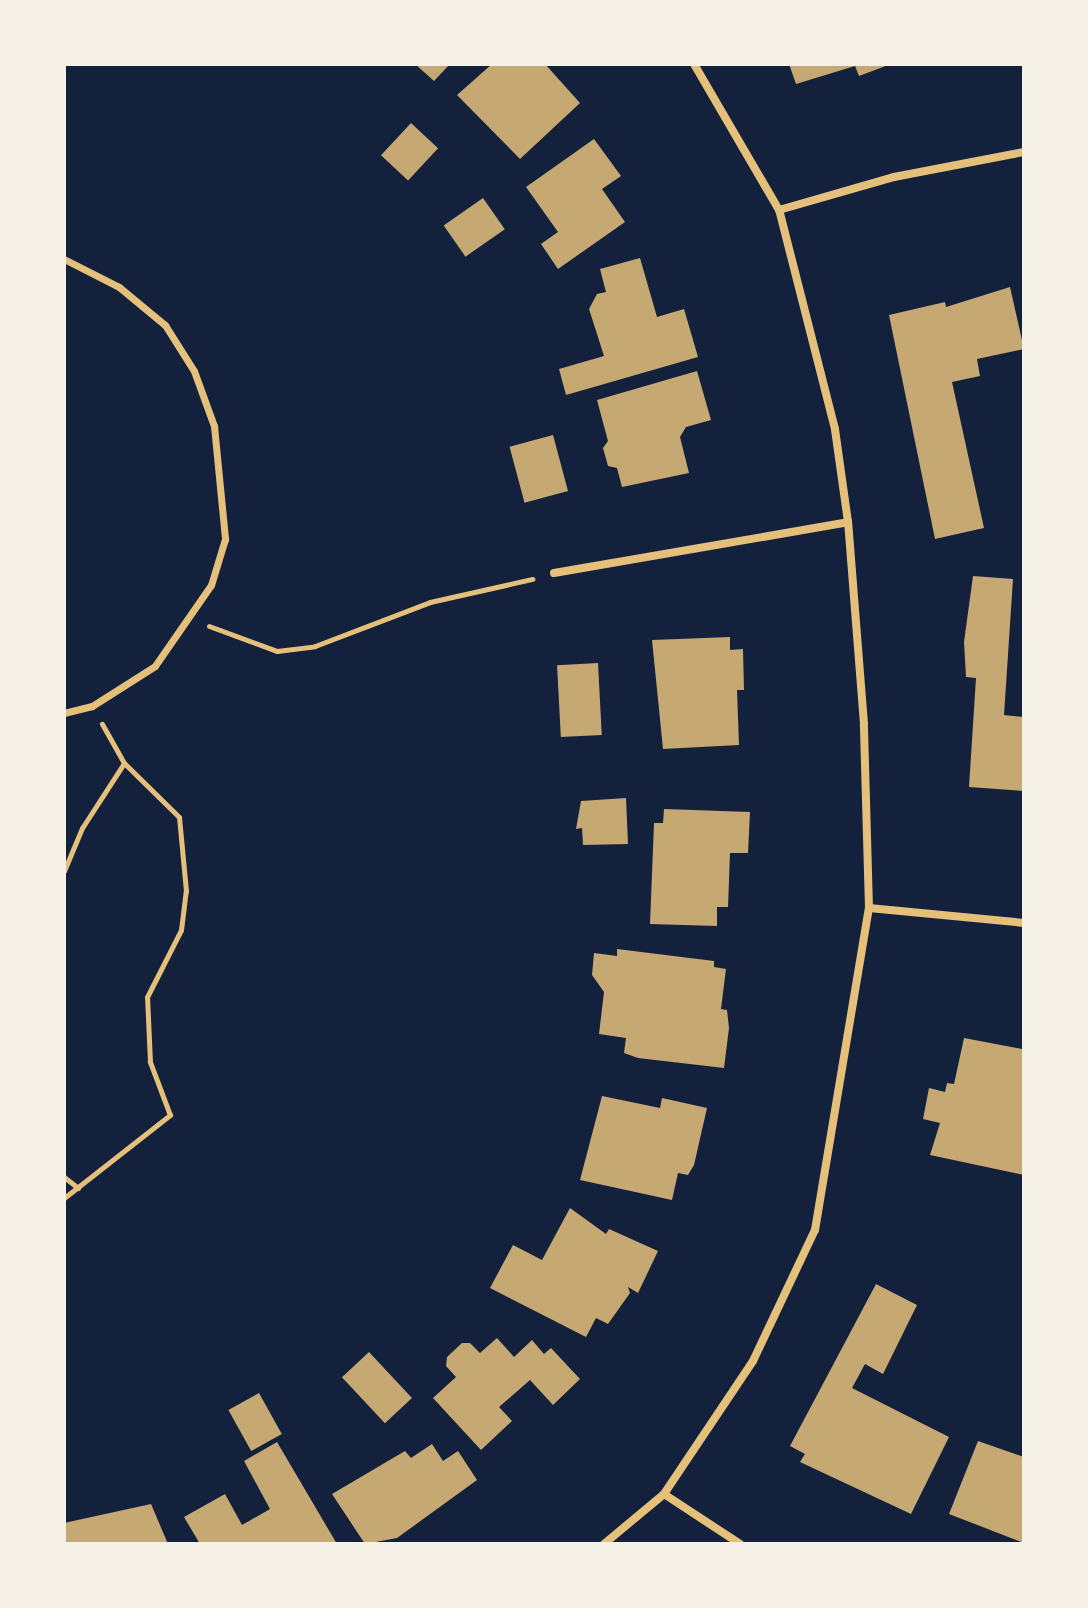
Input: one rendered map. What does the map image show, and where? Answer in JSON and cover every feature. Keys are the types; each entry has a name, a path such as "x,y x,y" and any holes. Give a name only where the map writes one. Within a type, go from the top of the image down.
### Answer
{"street":[{"path":"604,1544 664,1494 753,1361 815,1230 869,908 864,724 848,522 835,429 779,210 694,64"},
{"path":"779,210 894,177 1024,152"},
{"path":"64,259 119,287 165,325 194,371 214,426 225,539 211,585 155,666 92,706 64,713"},
{"path":"554,573 848,522"},
{"path":"869,908 1024,923"},
{"path":"664,1494 740,1544"}],"path":[{"path":"189,620 277,651 315,646 430,602 554,573"},
{"path":"64,1198 170,1115 150,1062 147,997 181,930 186,891 179,817 124,763 92,706"},
{"path":"64,871 82,828 124,763"},
{"path":"64,1177 78,1188"}],"building":[{"path":"415,64 450,64 434,81"},
{"path":"492,64 545,64 580,103 520,159 457,95"},
{"path":"789,64 891,64 859,76 855,66 796,84"},
{"path":"411,123 438,148 408,180 381,155"},
{"path":"594,139 621,176 602,189 625,222 558,269 541,244 558,232 526,187"},
{"path":"483,198 505,229 465,257 444,226"},
{"path":"640,258 657,317 684,309 698,357 566,395 559,369 604,356 589,309 597,294 606,292 600,269"},
{"path":"1010,287 1024,349 977,359 980,376 952,382 984,528 935,539 889,315 945,302 946,307"},
{"path":"697,371 711,420 686,427 680,437 689,473 622,487 617,468 608,466 603,448 608,441 597,400"},
{"path":"553,435 568,491 525,503 510,447"},
{"path":"973,576 1013,579 1004,715 1024,717 1024,791 969,787 976,678 966,677 964,642"},
{"path":"730,637 730,650 743,649 744,690 737,690 739,745 663,749 652,640"},
{"path":"598,663 602,735 561,737 557,665"},
{"path":"626,798 628,844 583,845 582,828 576,829 581,801"},
{"path":"664,809 750,812 748,853 730,853 728,907 717,907 717,926 650,924 654,823 663,823"},
{"path":"617,949 714,961 714,967 726,969 721,1009 727,1010 729,1028 724,1068 638,1058 624,1053 626,1038 599,1034 604,992 592,975 594,953 617,956"},
{"path":"964,1038 1022,1049 1024,1175 930,1155 940,1123 923,1119 929,1088 945,1092 947,1083 954,1084"},
{"path":"602,1096 660,1108 662,1098 707,1108 694,1165 688,1175 678,1173 672,1200 580,1180"},
{"path":"570,1208 606,1234 609,1229 658,1251 638,1293 628,1287 630,1293 608,1324 596,1318 586,1337 490,1288 513,1245 542,1260"},
{"path":"876,1284 917,1305 883,1374 865,1364 852,1388 949,1437 911,1514 800,1462 805,1454 790,1446"},
{"path":"497,1338 514,1357 532,1340 544,1354 551,1348 580,1379 553,1405 530,1380 499,1407 512,1421 481,1450 433,1398 456,1377 446,1366 447,1357 462,1343 470,1343 480,1353"},
{"path":"369,1352 412,1398 385,1423 342,1377"},
{"path":"259,1393 282,1434 251,1451 228,1410"},
{"path":"978,1441 1024,1457 1024,1543 949,1514"},
{"path":"277,1442 337,1544 200,1544 184,1517 225,1494 242,1525 270,1509 244,1461"},
{"path":"432,1444 443,1461 458,1451 477,1480 397,1538 365,1544 332,1494 405,1451 411,1458"},
{"path":"151,1504 168,1544 64,1544 64,1523"}]}
